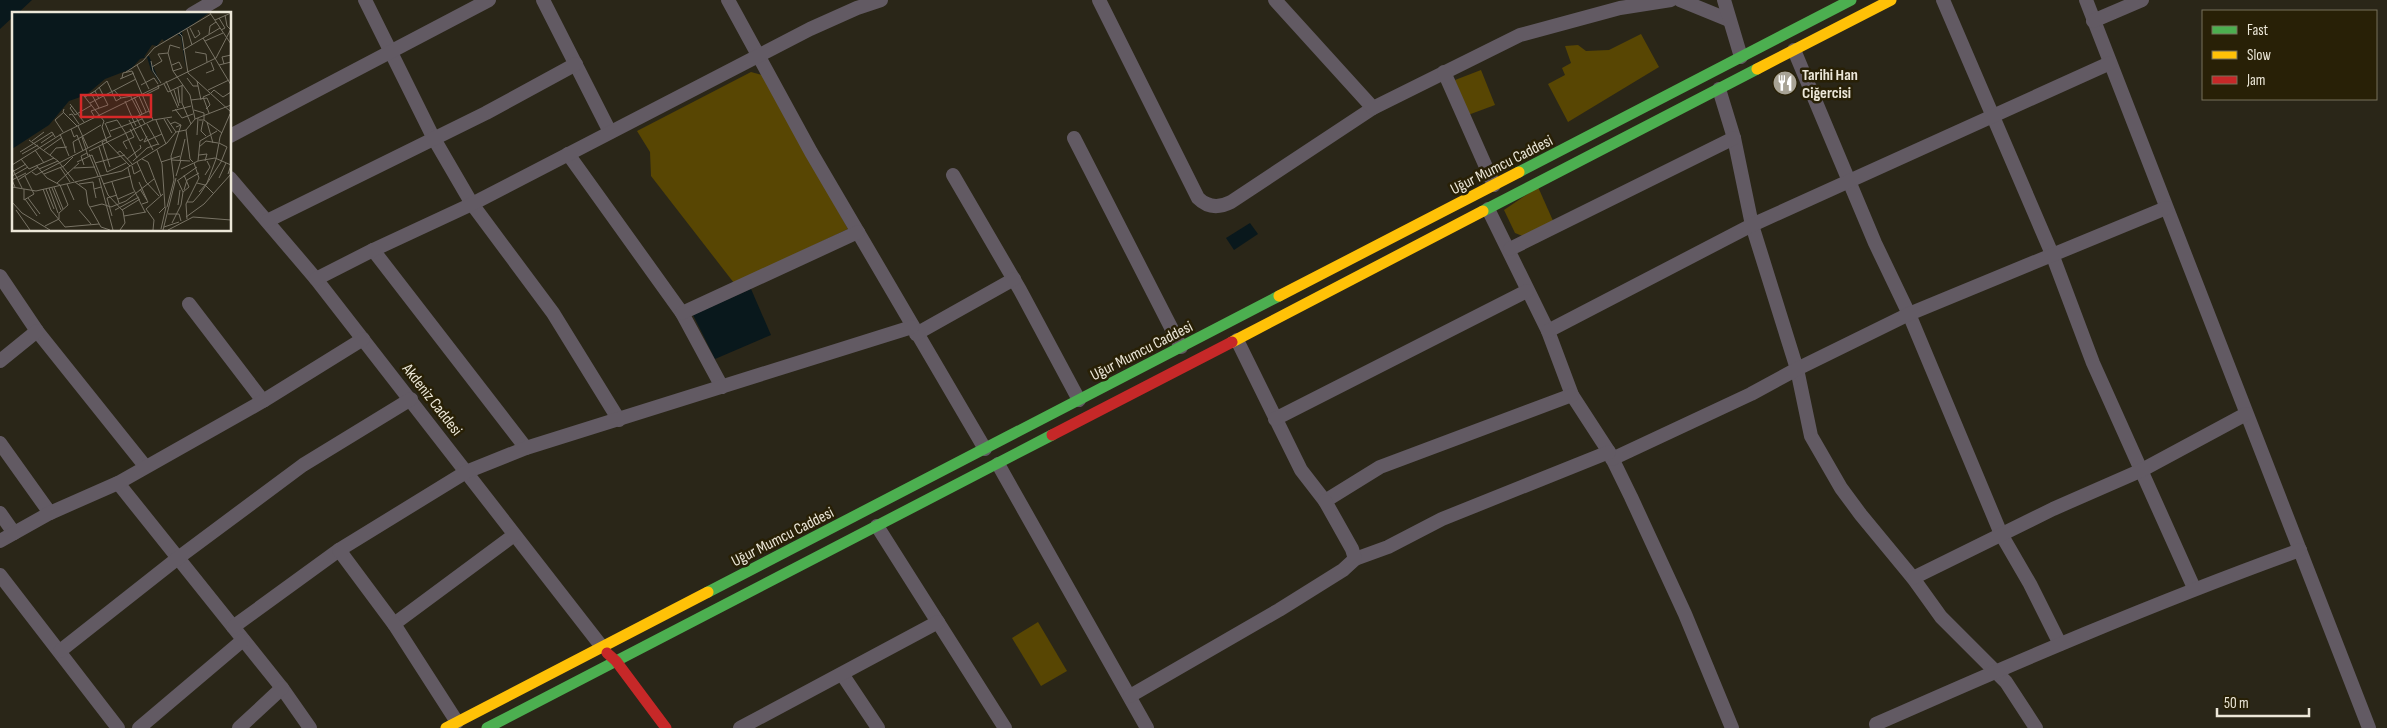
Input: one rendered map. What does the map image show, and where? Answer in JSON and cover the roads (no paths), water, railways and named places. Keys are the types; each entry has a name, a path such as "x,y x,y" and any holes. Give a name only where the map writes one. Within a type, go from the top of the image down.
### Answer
{"street":[{"path":"195,12 216,0"},
{"path":"365,0 433,137 472,204 553,313 619,420"},
{"path":"231,135 390,50 490,0"},
{"path":"543,0 610,132"},
{"path":"728,0 750,41 761,56 811,152 985,449"},
{"path":"316,279 472,204 818,26 881,0"},
{"path":"1099,0 1198,198 1207,205 1219,206 1231,202 1373,108 1520,35 1620,8 1671,0"},
{"path":"1275,0 1373,108"},
{"path":"1680,0 1729,20"},
{"path":"1724,0 1741,57 1750,74"},
{"name":"Uğur Mumcu Caddesi","path":"452,725 1851,0"},
{"name":"Uğur Mumcu Caddesi","path":"487,728 1891,0"},
{"path":"1944,0 2052,254 2093,362 2194,588"},
{"path":"2086,0 2369,728"},
{"path":"2093,21 2142,0"},
{"path":"1794,50 1849,181 1909,314 2001,534 2030,584 2060,644"},
{"path":"1548,331 1752,225 2110,63"},
{"path":"267,221 433,137 486,113 576,64"},
{"path":"1444,72 1494,185"},
{"path":"1712,72 1734,138 1752,225 1797,369 1811,436 1841,488 1913,578 1941,617 1996,671 2036,728"},
{"path":"1074,138 1181,347"},
{"path":"1510,250 1734,138"},
{"path":"568,154 682,313 722,387"},
{"path":"953,175 1014,279 1079,400"},
{"name":"Akdeniz Caddesi","path":"231,179 316,279 411,399 602,648"},
{"path":"1130,696 1279,610 1343,570 1355,559 1388,547 1442,519 1611,455 1752,394 1797,369 1909,314 2166,208"},
{"path":"1488,209 1510,250 1527,291 1548,331 1572,395 1611,455 1685,614 1732,728"},
{"path":"682,313 858,232"},
{"path":"373,250 526,448"},
{"path":"0,276 37,331 145,466"},
{"path":"233,627 339,550 466,472 526,448 914,330 1014,279"},
{"path":"1275,419 1527,291"},
{"path":"189,304 263,401"},
{"path":"0,361 37,331"},
{"path":"0,541 50,513 118,483 145,466 263,401 363,339"},
{"path":"1237,340 1301,470 1325,501 1352,549 1355,559"},
{"path":"1325,501 1380,467 1572,395"},
{"path":"60,651 178,558 303,464 411,399"},
{"path":"1913,578 2001,534 2142,470 2246,414"},
{"path":"0,443 50,513"},
{"path":"998,464 1147,728"},
{"path":"118,483 282,688 310,728"},
{"path":"0,513 14,533"},
{"path":"877,526 1006,728"},
{"path":"394,624 514,535"},
{"path":"339,550 394,624 452,725"},
{"path":"1877,728 1876,724 2060,644 2194,588 2300,550"},
{"path":"0,576 118,728"},
{"path":"740,728 755,724 938,622"},
{"path":"139,728 243,640"},
{"path":"602,648 616,661 659,726"},
{"path":"842,674 878,728"},
{"path":"239,728 282,688"}],"place":[{"name":"Tarihi Han Ciğercisi","path":"1785,83"}]}
